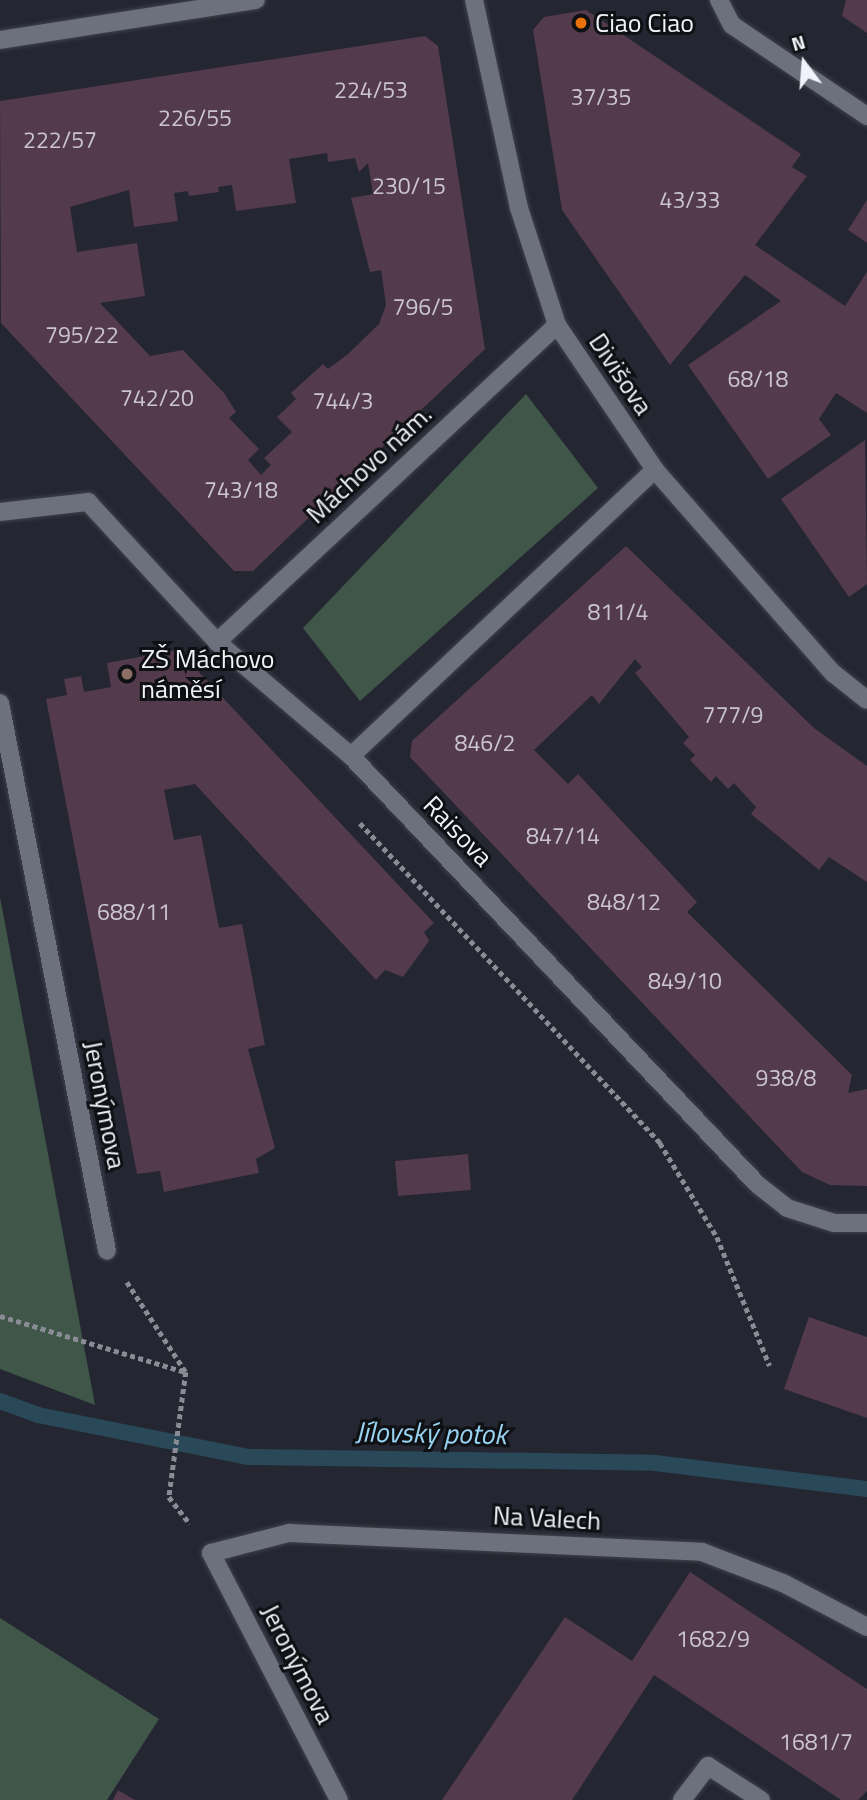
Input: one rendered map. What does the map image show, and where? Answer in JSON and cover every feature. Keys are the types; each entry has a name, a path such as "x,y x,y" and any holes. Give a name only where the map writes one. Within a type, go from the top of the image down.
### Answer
{"street":[{"path":"0,40 256,0"},
{"name":"Divišova","path":"474,0 519,208 557,325 655,470 833,673 867,700"},
{"path":"719,0 732,24 867,116"},
{"name":"Máchovo nám.","path":"217,642 557,325"},
{"path":"351,756 655,470"},
{"name":"Raisova","path":"0,512 88,502 217,642 351,756 758,1185 787,1208 834,1223 867,1223"},
{"name":"Jeronýmova","path":"0,703 107,1251"},
{"name":"Na Valech","path":"211,1553 289,1533 702,1552 783,1583 867,1627"},
{"name":"Jeronýmova","path":"211,1553 339,1800"},
{"path":"682,1800 708,1766 761,1800"}],"path":[{"path":"351,756 361,827 660,1143 717,1237 770,1367"},
{"path":"107,1251 186,1372 169,1497"},
{"path":"0,1315 186,1372"}],"green space":[{"path":"526,394 598,488 360,701 303,628"},
{"path":"0,897 95,1405 0,1369"},
{"path":"0,1618 159,1719 107,1800 0,1800"}],"building":[{"path":"846,0 867,0 867,33 842,16"},
{"path":"586,10 801,154 792,167 807,176 755,245 845,306 867,272 867,413 836,393 819,419 831,435 768,479 688,365 781,301 745,275 670,365 562,210 533,30 544,17"},
{"path":"425,36 438,46 485,349 253,571 234,571 1,323 0,101","holes":["327,153 328,162 355,158 359,172 368,163 373,194 351,198 370,272 381,270 386,305 379,324 348,354 328,369 323,364 291,393 296,399 277,417 292,432 264,458 271,465 261,475 248,460 259,449 229,418 236,412 224,393 183,350 150,356 100,303 145,296 137,243 77,252 70,207 129,190 134,227 178,221 174,193 188,191 189,196 219,192 218,187 232,185 236,211 296,203 289,159"]},
{"path":"867,200 867,243 848,230"},
{"path":"865,440 867,584 849,597 781,499"},
{"path":"626,546 814,728 867,766 867,882 829,857 819,870 751,814 756,807 734,783 728,789 716,776 711,782 690,760 695,755 683,743 689,737 635,673 642,667 635,659 599,704 592,695 534,750 568,784 578,774 697,902 687,912 852,1075 848,1093 867,1089 867,1186 830,1185 802,1172 410,757 412,741"},
{"path":"176,650 178,663 195,668 434,923 424,932 429,941 403,977 385,970 376,980 195,784 164,790 174,840 201,835 219,928 242,924 265,1045 248,1049 275,1148 256,1159 259,1173 164,1192 160,1171 137,1174 46,699 67,695 64,679 81,676 84,692 111,687 107,663"},
{"path":"468,1154 471,1190 398,1196 395,1161"},
{"path":"809,1317 867,1337 867,1418 784,1389"},
{"path":"690,1572 867,1689 867,1791 858,1800 841,1800 654,1675 572,1800 442,1800 565,1617 632,1661"},
{"path":"118,1790 135,1800 113,1800"}],"waterway":[{"name":"Jílovský potok","path":"0,1401 38,1415 249,1457 655,1463 867,1489"}],"place":[{"name":"Ciao Ciao","path":"581,23"},
{"name":"ZŠ Máchovo náměsí","path":"127,674"}]}
